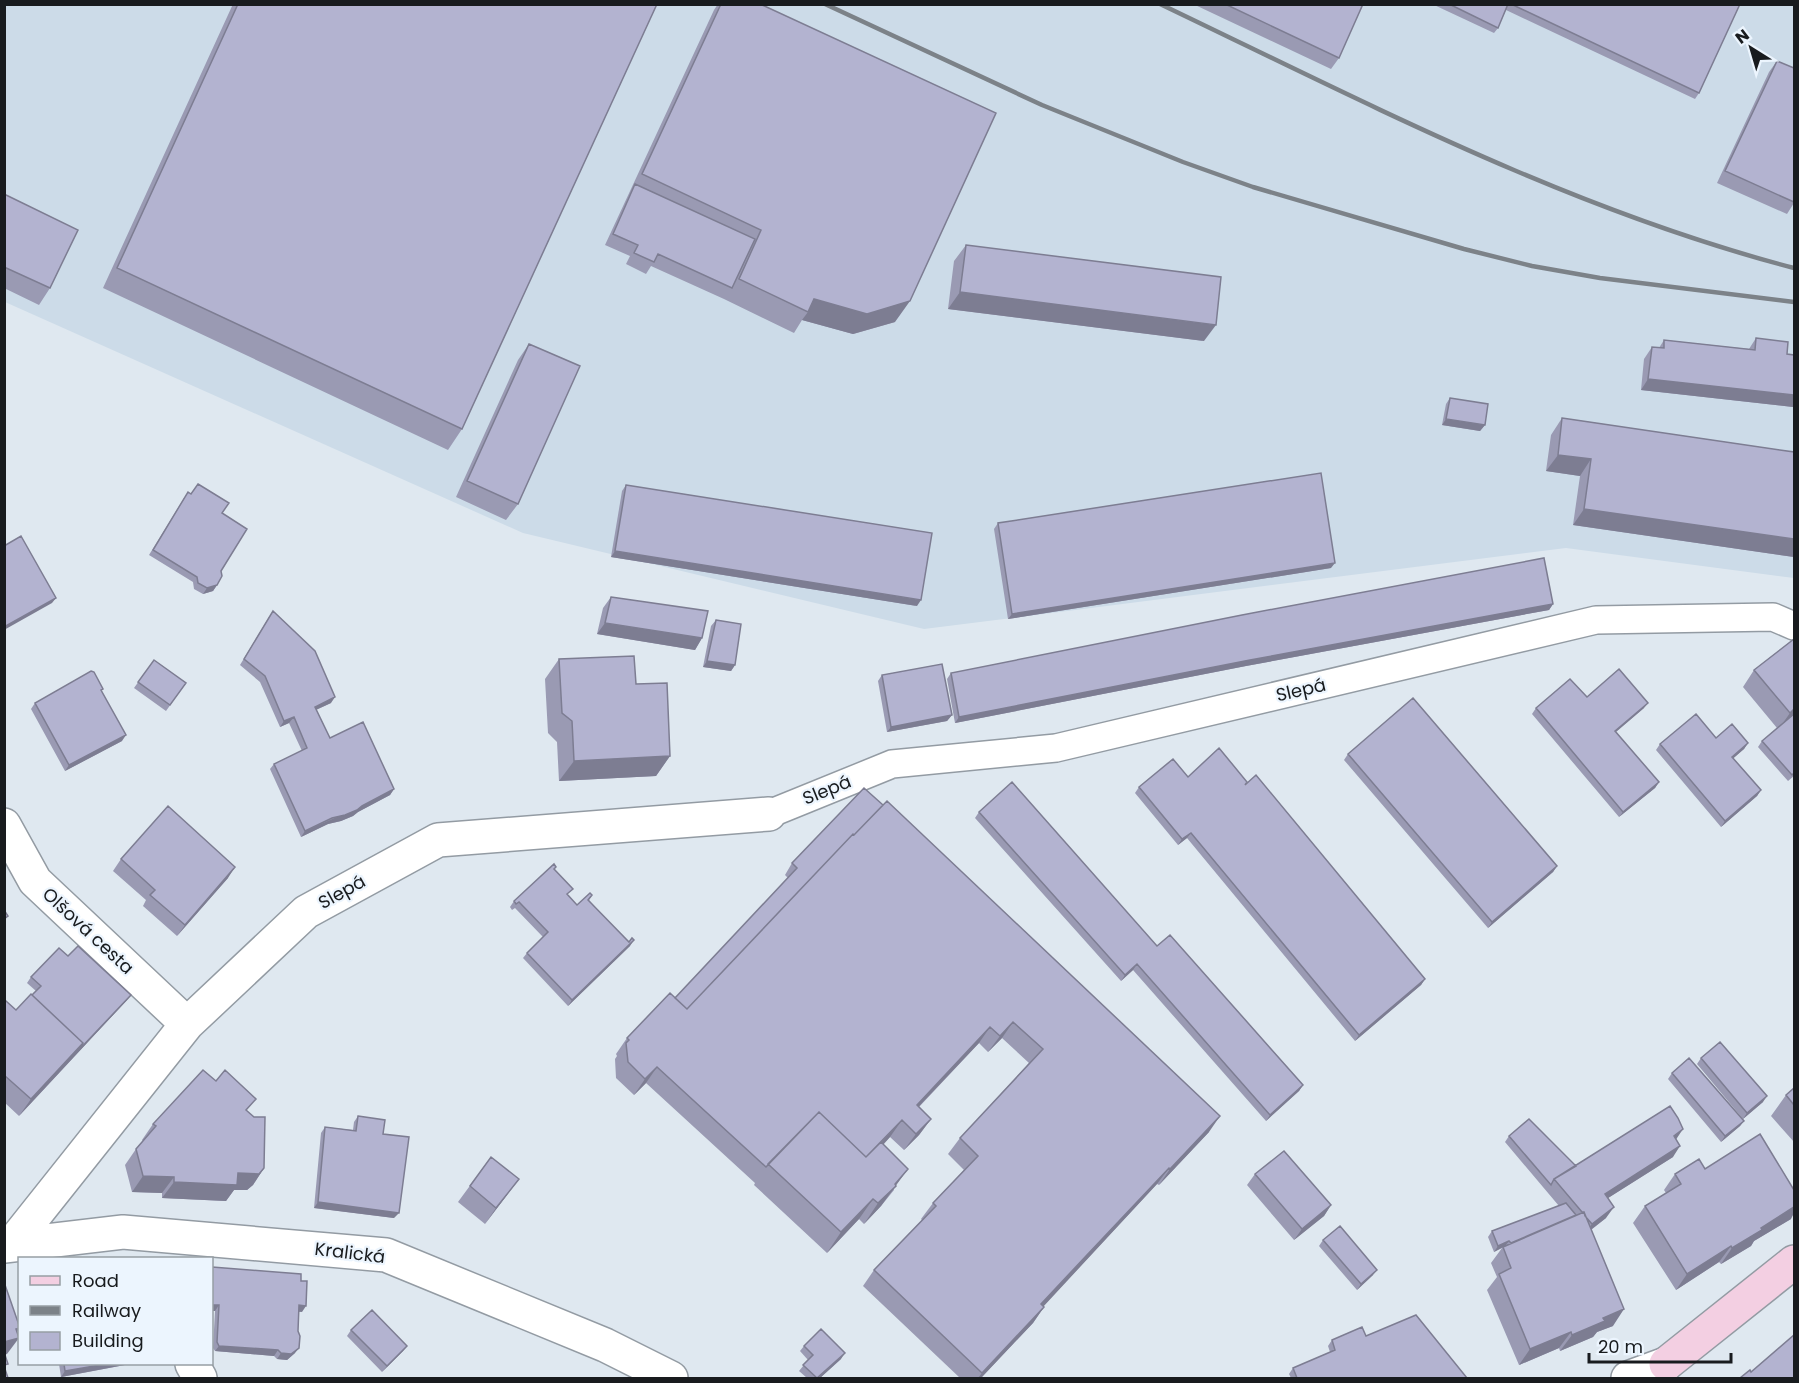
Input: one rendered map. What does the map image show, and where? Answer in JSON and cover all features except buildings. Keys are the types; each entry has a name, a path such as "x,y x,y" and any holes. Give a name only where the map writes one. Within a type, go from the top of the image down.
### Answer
{"street":[{"name":"Slepá","path":"8,1245 187,1024 306,912 438,840 769,814"},
{"name":"Olšová cesta","path":"4,825 35,880 187,1024"},
{"name":"Kralická","path":"8,1245 130,1245 386,1254 605,1345 671,1378"},
{"path":"1629,1378 1659,1371 1794,1262"}],"lane":[{"name":"Slepá","path":"769,814 892,764 1056,748 1596,620 1773,617 1794,626"}],"shaded area":[{"path":"5,5 1794,5 1794,578 1566,548 924,629 523,533 5,302"}],"railway":[{"path":"825,4 1042,105 1183,162 1253,187 1464,249 1532,266 1600,278 1794,302"},
{"path":"1160,4 1393,116 1550,185 1711,244 1794,268"}]}
